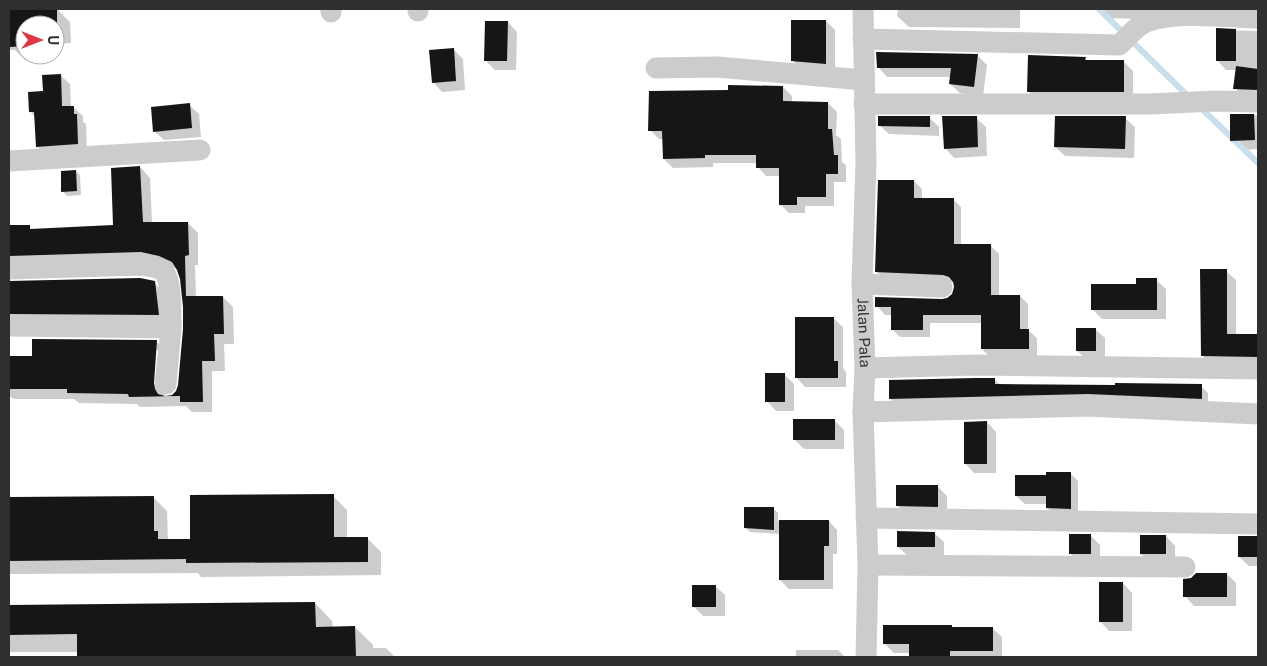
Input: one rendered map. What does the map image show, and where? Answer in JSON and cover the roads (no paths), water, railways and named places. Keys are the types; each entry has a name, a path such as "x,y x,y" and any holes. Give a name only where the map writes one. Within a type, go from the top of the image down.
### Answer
{"street":[{"name":"Jalan Pala","path":"863,9 866,162 862,284 865,368 863,412 868,565 866,657"},
{"path":"863,39 1120,45 1140,25 1153,19 1171,16 1258,18"},
{"path":"656,68 717,67 864,80"},
{"path":"864,104 1149,104 1216,100 1258,102"},
{"path":"9,161 200,150"},
{"path":"9,269 141,265 159,269 166,276 171,303 171,328 166,384"},
{"path":"862,284 942,287"},
{"path":"9,326 171,328"},
{"path":"865,368 976,365 1258,369"},
{"path":"863,412 1088,406 1258,414"},
{"path":"866,518 1258,524"},
{"path":"868,565 1185,567"}],"waterway":[{"path":"1099,9 1189,97"},
{"path":"1200,107 1258,163"}]}
